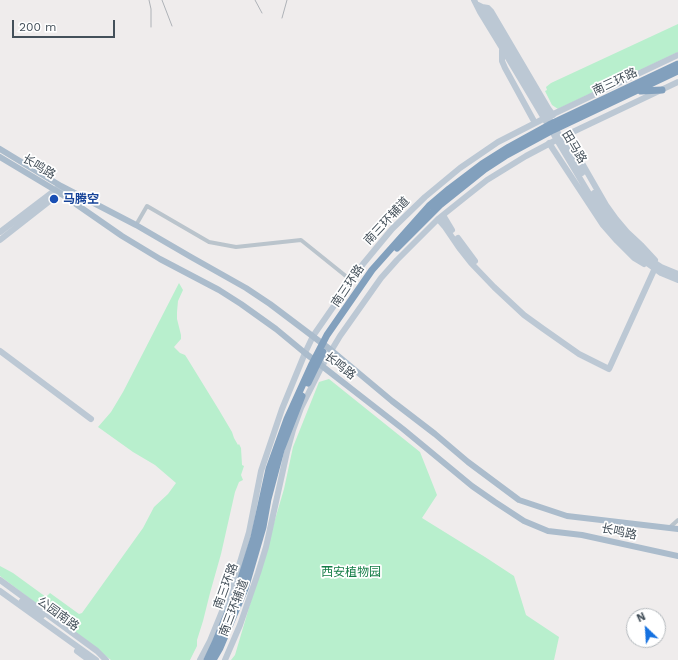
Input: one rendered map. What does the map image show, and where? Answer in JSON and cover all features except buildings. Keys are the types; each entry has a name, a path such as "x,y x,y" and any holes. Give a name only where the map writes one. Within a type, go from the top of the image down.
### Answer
{"highway":[{"name":"南三环路","path":"214,660 245,589 263,527 268,499 282,450 302,397 326,347 346,314 372,277 403,242 460,184 482,164 549,125 678,64"},
{"name":"南三环路","path":"206,660 215,643 239,585 254,537 269,469 287,419 312,364 328,335 372,270 429,206 460,184 535,139 678,71"},
{"path":"636,91 662,90"}],"main road":[{"name":"田马路","path":"475,2 482,8 613,230 644,260 661,273 678,280"},
{"name":"田马路","path":"475,2 502,48 515,66"},
{"path":"482,8 488,8 491,11 553,114"},
{"path":"502,48 502,60 505,68 536,123"},
{"name":"南三环辅道","path":"200,660 210,642 234,582 249,532 261,471 282,409 305,353 313,336 363,264 392,230 425,197 460,168 498,142 553,114 678,55"},
{"name":"南三环辅道","path":"225,660 240,625 266,547 282,473 293,430 301,408 322,366 348,324 381,278 438,219 488,180 549,143 678,82"},
{"path":"566,135 578,158 616,219 642,246 656,268"},
{"path":"549,143 603,225 616,241 634,258 656,268"},
{"name":"长鸣路","path":"0,149 62,186 136,225 246,288 270,304 332,350 392,401 468,462 519,500 567,516 678,529"},
{"name":"长鸣路","path":"0,157 58,191 122,236 160,259 219,290 241,304 276,329 346,386 403,429 472,486 524,520 548,531 582,535 678,556"},
{"path":"0,240 62,186"},
{"path":"0,232 58,191"},
{"path":"443,215 484,276"},
{"path":"438,219 471,263 509,301 542,328 579,354 609,369 656,268"},
{"name":"田马路","path":"656,268 678,274"},
{"path":"0,350 91,419"},
{"path":"0,580 96,651 105,660"},
{"name":"公园南路","path":"0,584 29,609 96,660"},
{"name":"公园南路","path":"0,591 105,660"},
{"path":"0,595 89,660"}],"street":[{"path":"136,225 147,206 209,242 236,248 301,240 352,281"},
{"path":"669,528 678,520"}],"green space":[{"path":"678,24 678,52 558,109 552,105 545,91 547,90 546,87 551,83"},
{"path":"179,283 183,290 178,301 177,312 181,339 174,347 180,353 185,355 232,432 238,445 239,444 241,448 242,465 244,466 241,475 243,480 239,482 235,492 221,554 197,640 197,646 190,660 111,660 0,576 0,566 13,573 46,597 50,593 79,614 82,613 143,528 154,507 168,494 176,483 155,465 133,452 98,427 111,412 123,392"},
{"name":"西安植物园","path":"329,379 420,452 437,495 422,518 514,576 526,615 559,637 554,660 231,660 235,655 284,489 293,447 319,382"}],"railway":[{"path":"149,0 151,9 151,27"},
{"path":"162,0 172,26"},
{"path":"255,0 262,13"},
{"path":"282,18 287,0"}],"place":[{"name":"马腾空","path":"54,199"}]}
